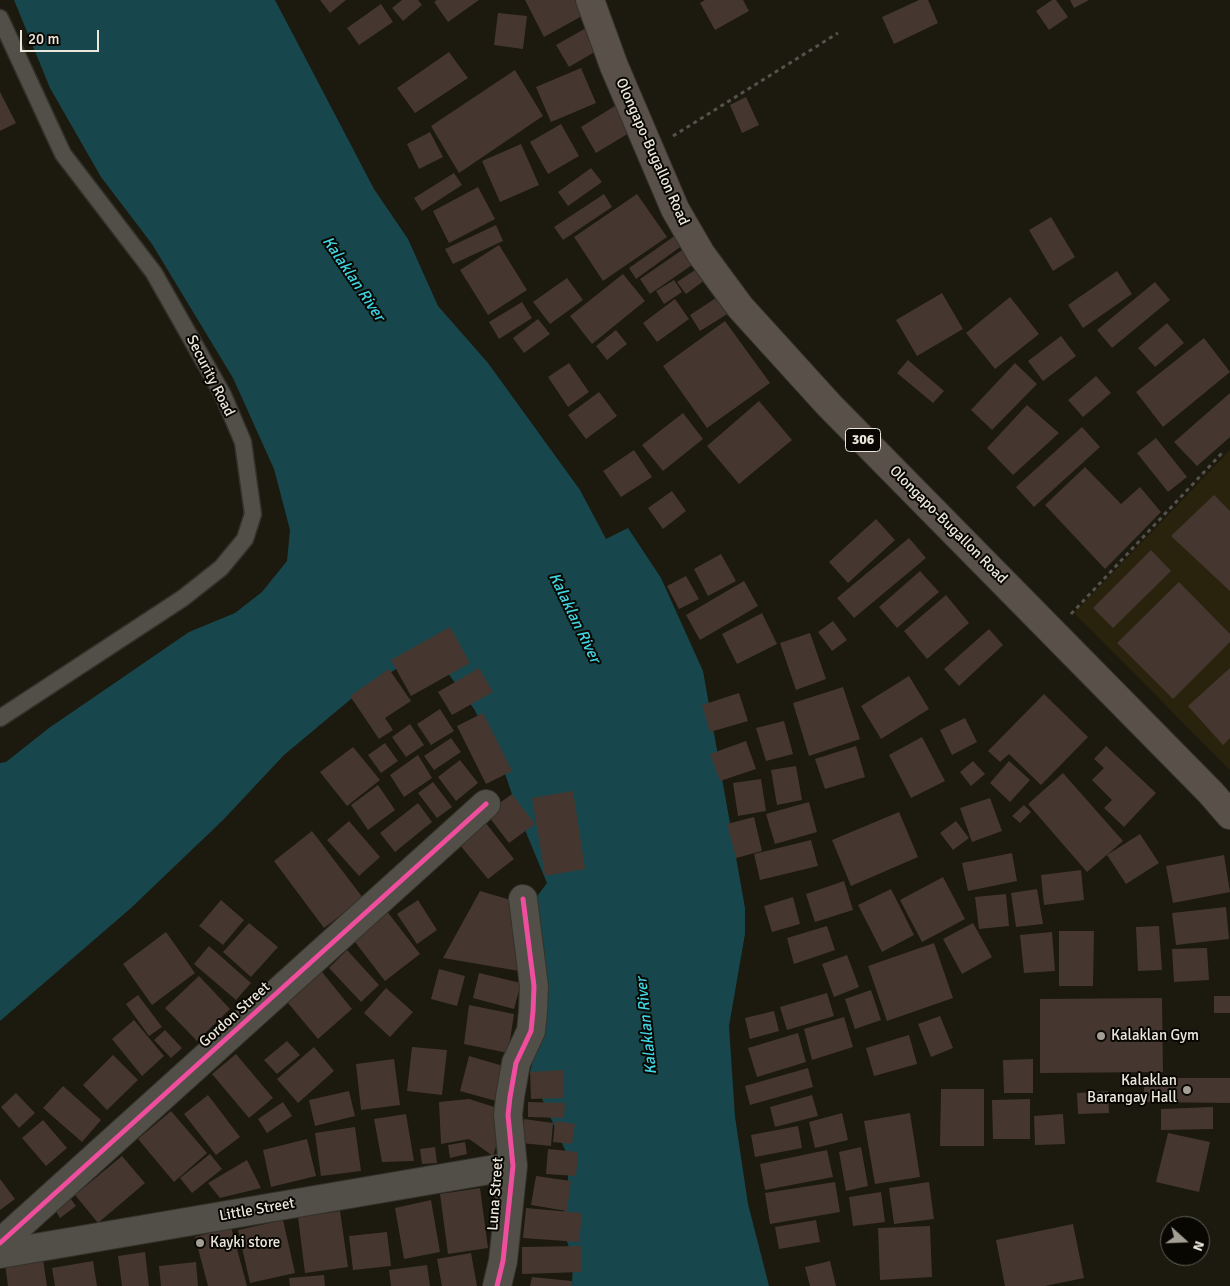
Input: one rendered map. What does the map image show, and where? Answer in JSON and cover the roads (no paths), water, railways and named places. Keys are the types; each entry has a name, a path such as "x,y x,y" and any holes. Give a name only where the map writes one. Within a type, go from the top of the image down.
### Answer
{"main road":[{"name":"Olongapo-Bugallon Road","path":"590,0 649,151 675,209 701,254 740,307 829,405 1230,815"}],"street":[{"name":"Gordon Street","path":"0,1243 486,804"},
{"name":"Luna Street","path":"497,1286 503,1261 513,1166 508,1115 510,1097 516,1063 531,1030 534,986 522,899"},
{"name":"Little Street","path":"0,1254 513,1166"}],"lane":[{"name":"Security Road","path":"0,18 63,154 154,273 223,395 243,442 253,514 245,539 221,568 183,598 0,718"}],"water":[{"name":"Kalaklan River","path":"14,0 275,0 374,189 408,239 438,306 488,363 580,490 606,539 628,528 661,578 703,671 745,908 745,934 729,1026 735,1117 748,1204 769,1286 572,1286 573,1259 562,1227 570,1161 530,1072 540,1033 535,899 547,883 520,818 499,756 474,709 429,647 351,699 284,755 223,820 131,908 0,1021 0,763 6,762 49,728 189,632 235,613 262,592 287,561 290,530 274,469 233,378 152,244 101,177 50,88"}],"place":[{"name":"Kalaklan Gym","path":"1101,1036"},
{"name":"Kalaklan Barangay Hall","path":"1187,1090"},
{"name":"Kayki store","path":"200,1243"}]}
